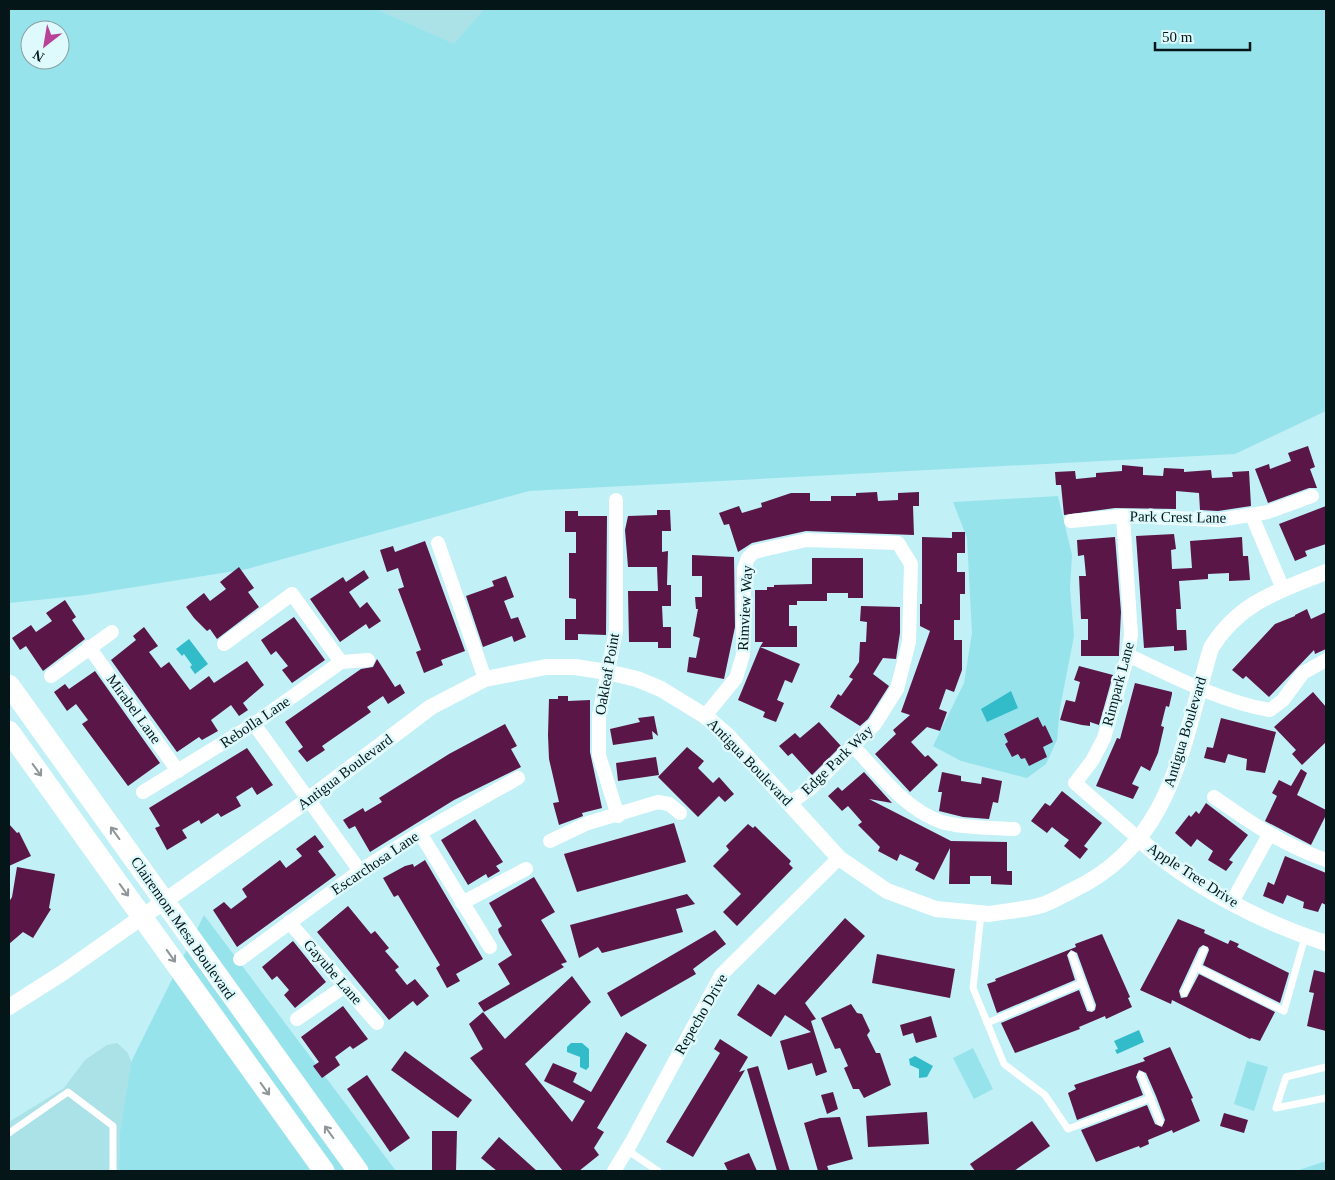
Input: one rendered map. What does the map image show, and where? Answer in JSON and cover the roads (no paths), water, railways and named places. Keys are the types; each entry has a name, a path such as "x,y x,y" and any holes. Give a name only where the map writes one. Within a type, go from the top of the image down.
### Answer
{"main road":[{"name":"Clairemont Mesa Boulevard","path":"9,685 358,1171"},
{"name":"Clairemont Mesa Boulevard","path":"9,731 324,1171"}],"street":[{"name":"Park Crest Lane","path":"1071,521 1123,516 1219,520 1268,512 1312,496"},
{"name":"Oakleaf Point","path":"616,500 616,631 599,715 599,755 618,816"},
{"name":"Rimpark Lane","path":"1076,783 1092,761 1104,738 1128,656 1131,635 1123,516"},
{"path":"1252,516 1283,589"},
{"name":"Edge Park Way","path":"754,552 806,540 898,543 911,564 909,642 896,689 875,724 810,789 790,803"},
{"path":"438,543 485,679"},
{"name":"Rimview Way","path":"705,716 736,678 743,654 744,569 748,558 754,552"},
{"name":"Antigua Boulevard","path":"9,1008 143,917 308,800 431,707 485,679 546,667 575,667 637,679 661,688 705,716 727,735 839,858 887,890 936,909 989,914 1042,905 1098,879 1131,850 1148,829 1174,778 1211,648 1220,633 1240,612 1264,596 1326,572"},
{"path":"224,644 292,594 341,662 368,660"},
{"path":"51,676 112,632"},
{"name":"Mirabel Lane","path":"89,647 178,771"},
{"path":"1128,656 1199,687 1253,707 1270,710 1283,700 1303,673 1326,660"},
{"name":"Rebolla Lane","path":"143,792 254,724 341,662"},
{"path":"254,724 360,871"},
{"path":"853,746 904,799 927,816 943,823 1014,830"},
{"name":"Escarchosa Lane","path":"240,959 360,871 420,832 518,778"},
{"name":"Apple Tree Drive","path":"1076,783 1156,855 1232,902 1305,936 1326,943"},
{"path":"1214,797 1269,835 1299,851 1326,860"},
{"path":"550,841 588,823 618,816 658,802 669,804 680,813"},
{"path":"420,832 490,947"},
{"path":"1232,902 1269,835"},
{"name":"Repecho Drive","path":"614,1171 721,975 839,858"},
{"path":"462,903 526,869"},
{"name":"Gayube Lane","path":"289,922 377,1023"},
{"path":"297,1019 345,986"}],"lane":[{"path":"981,913 973,988 1004,1064 1046,1095 1068,1129 1151,1098"},
{"path":"1196,967 1284,1011 1305,936"},
{"path":"1184,994 1204,950"},
{"path":"1072,955 1092,1007"},
{"path":"987,1023 1082,982"},
{"path":"1326,1067 1286,1077 1276,1108 1326,1098"},
{"path":"1141,1075 1160,1122"},
{"path":"9,1133 68,1092 113,1126 113,1171"},
{"path":"627,1150 658,1171"}]}
